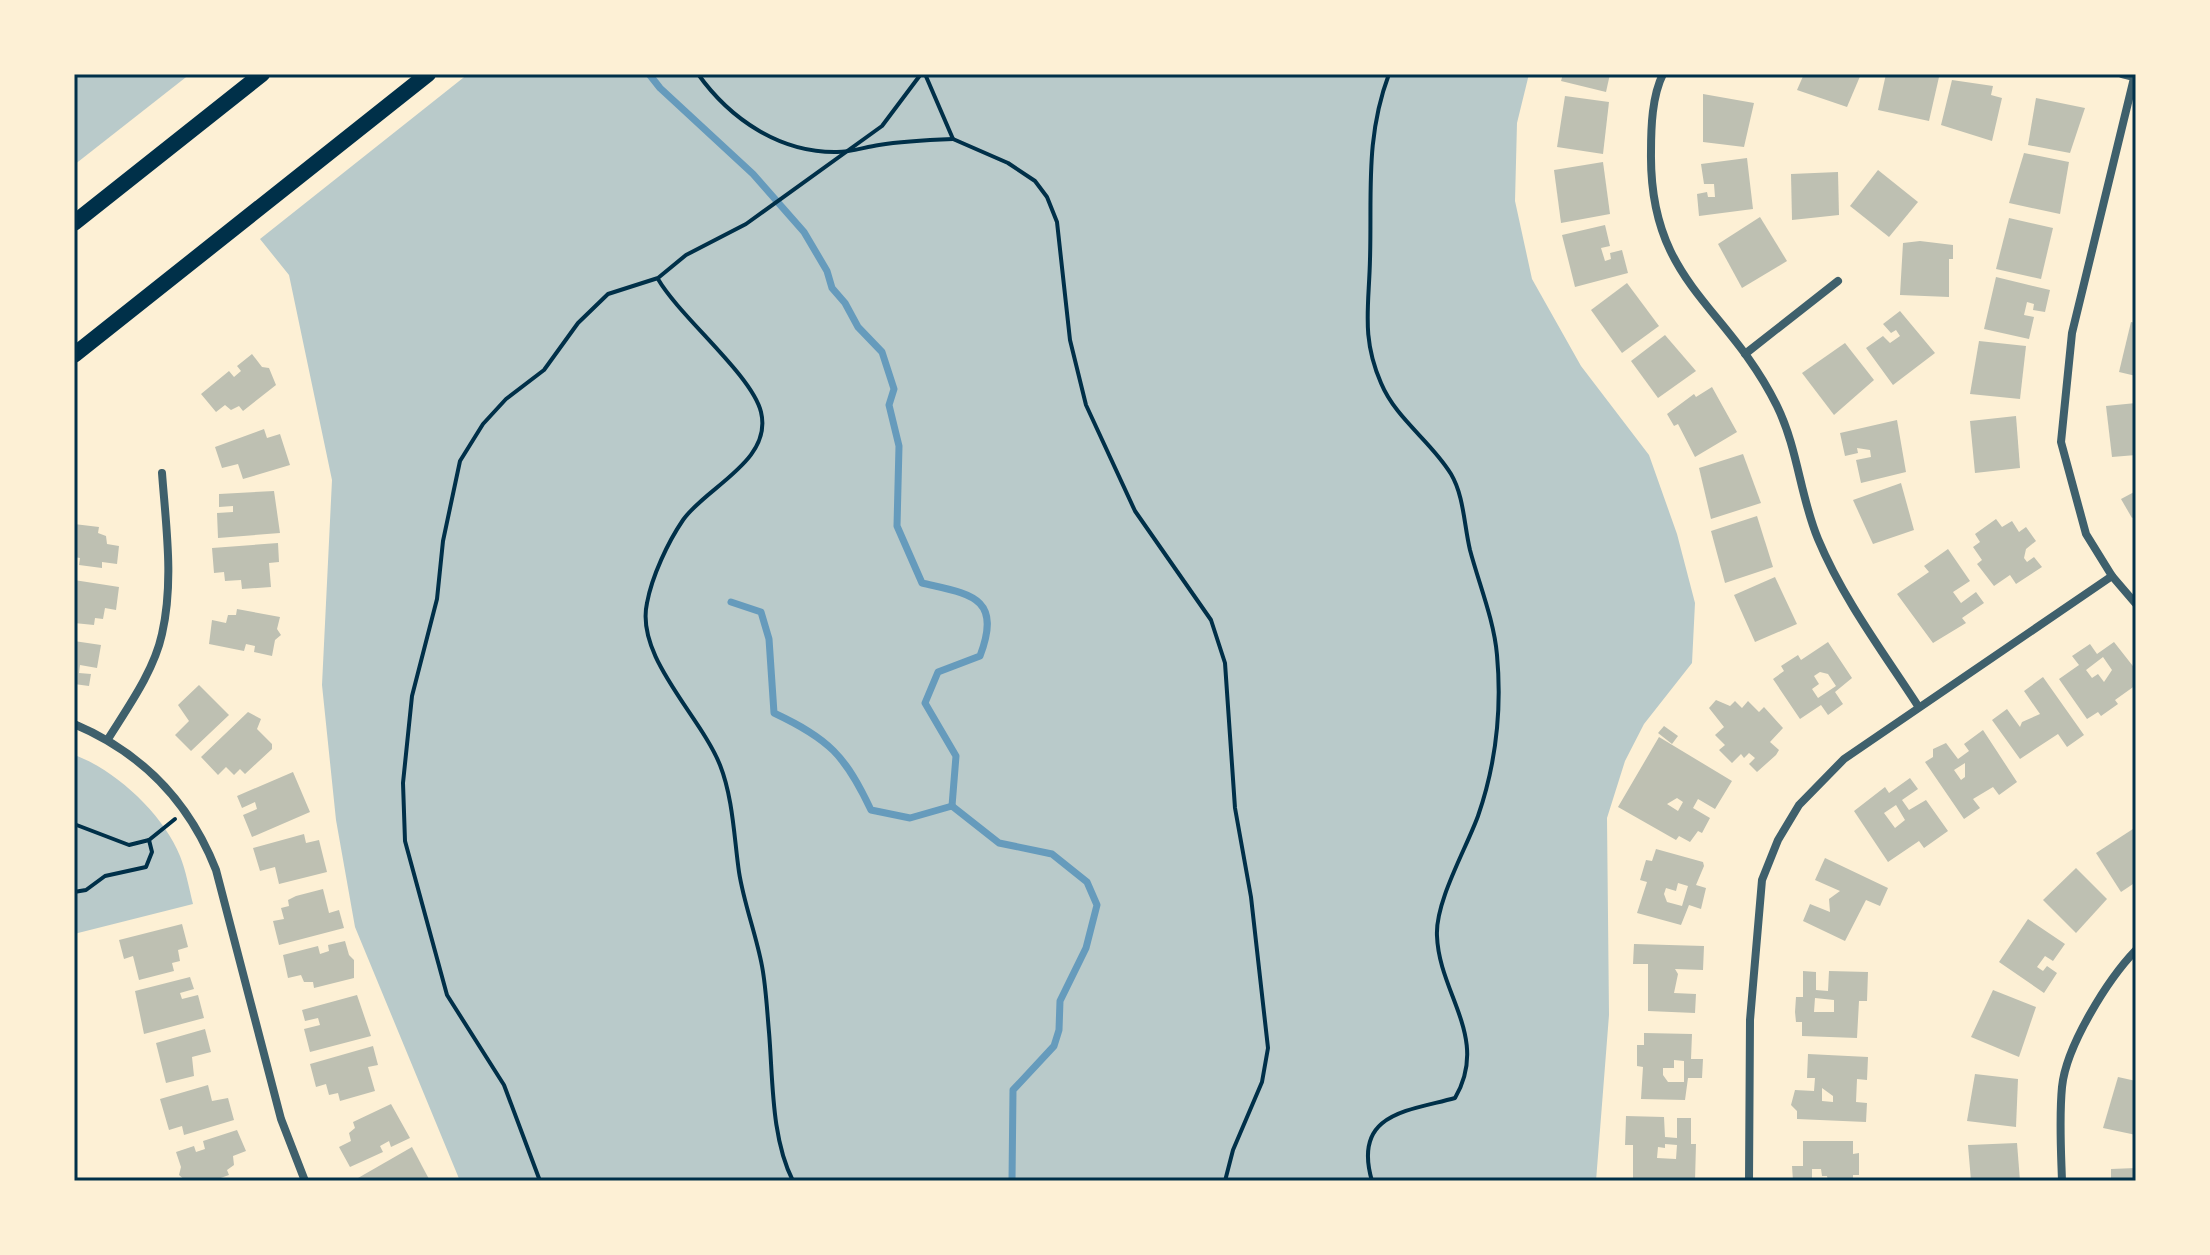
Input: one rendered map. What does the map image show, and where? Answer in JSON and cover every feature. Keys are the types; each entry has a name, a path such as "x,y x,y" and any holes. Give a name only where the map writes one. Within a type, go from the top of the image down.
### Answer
{"main road":[{"path":"74,223 262,74"},
{"path":"74,355 428,74"}],"street":[{"path":"1663,74 1651,142 1650,178 1666,248 1687,282 1745,354 1776,403 1795,446 1817,536 1829,562 1864,624 1918,706"},
{"path":"2122,74 2135,75 2072,333 2061,442 2086,534 2112,576 2136,604"},
{"path":"1745,354 1838,281"},
{"path":"108,739 147,672 162,636 168,581 162,473"},
{"path":"1749,1181 1750,1020 1762,880 1778,840 1799,805 1844,759 2112,576"},
{"path":"74,724 108,739 142,763 186,810 202,834 216,870 281,1119 305,1181"},
{"path":"2062,1181 2062,1083 2085,1023 2115,972 2136,950"}],"path":[{"path":"698,74 735,118 767,135 817,151 840,153 906,141 953,139 1008,163 1035,181 1047,197 1057,222 1070,340 1086,405 1135,511 1211,620 1225,663 1235,808 1251,897 1268,1048 1262,1082 1233,1150 1225,1181"},
{"path":"540,1181 504,1085 447,995 405,841 403,783 412,696 437,599 443,541 460,461 491,415 506,399 544,370 578,323 608,294 658,278 686,255 746,224 840,153 882,126 923,74 953,139"},
{"path":"1372,1181 1367,1153 1374,1131 1392,1114 1455,1098 1464,1083 1469,1063 1465,1031 1436,934 1442,907 1479,812 1495,754 1499,707 1497,652 1453,476 1433,448 1398,413 1382,387 1368,351 1365,313 1370,261 1371,138 1389,74"},
{"path":"658,278 748,387 761,412 761,437 747,461 684,520 663,560 646,604 647,638 663,673 692,711 720,766 734,824 740,874 762,967 777,1124 793,1181"},
{"path":"74,824 119,844 129,845 149,840 186,810"},
{"path":"74,892 86,890 105,876 146,867 152,852 149,840"}],"shaded area":[{"path":"74,74 190,74 74,165"},
{"path":"468,74 1529,74 1517,123 1515,201 1532,279 1581,366 1649,455 1677,534 1695,603 1692,663 1644,724 1625,761 1607,818 1609,1015 1596,1181 460,1181 355,927 336,820 322,685 332,480 289,275 260,239"},
{"path":"74,755 121,782 162,825 180,856 193,904 74,934"}],"building":[{"path":"1563,74 1610,74 1606,92 1561,81"},
{"path":"1804,74 1861,74 1847,107 1797,90"},
{"path":"1886,74 1939,77 1929,121 1878,110"},
{"path":"1952,80 1993,86 1991,95 2002,98 1992,141 1941,125"},
{"path":"1703,94 1754,103 1744,147 1703,142"},
{"path":"1565,96 1609,102 1603,154 1557,147"},
{"path":"2036,98 2085,108 2070,153 2028,145"},
{"path":"2024,153 2069,162 2060,214 2009,203"},
{"path":"1747,158 1753,209 1699,216 1697,194 1707,192 1708,197 1715,197 1714,184 1704,184 1701,164"},
{"path":"1603,162 1610,214 1561,223 1554,170"},
{"path":"1878,170 1918,202 1889,237 1850,206"},
{"path":"1838,172 1839,215 1792,220 1791,174"},
{"path":"1760,217 1787,261 1742,288 1718,244"},
{"path":"2009,218 2053,228 2041,279 1996,269"},
{"path":"1605,225 1610,246 1601,248 1605,261 1611,259 1610,253 1622,250 1628,273 1575,287 1562,235"},
{"path":"1920,241 1953,245 1953,259 1949,259 1949,297 1900,295 1903,243"},
{"path":"1996,277 2050,290 2045,312 2033,310 2034,304 2027,302 2024,315 2034,317 2029,339 1984,329"},
{"path":"1627,283 1659,326 1622,353 1591,310"},
{"path":"1900,311 1935,353 1893,385 1866,348 1883,336 1890,343 1900,336 1896,330 1891,333 1883,324"},
{"path":"2131,322 2136,323 2136,376 2119,372"},
{"path":"1665,335 1696,371 1658,398 1631,361"},
{"path":"1979,341 2026,346 2020,399 1970,394"},
{"path":"1845,343 1874,380 1834,415 1802,373"},
{"path":"252,354 262,367 269,368 276,385 243,411 239,406 231,410 225,405 216,412 201,394 229,371 234,377 241,371 237,366"},
{"path":"1712,387 1737,432 1695,457 1678,424 1674,426 1667,414 1694,394 1696,397"},
{"path":"2136,403 2136,455 2112,457 2106,406"},
{"path":"2016,416 2020,468 1975,473 1970,421"},
{"path":"1897,420 1906,472 1861,483 1856,460 1871,457 1870,450 1857,448 1858,453 1845,456 1840,433"},
{"path":"264,429 267,438 280,434 290,465 243,479 238,464 222,468 215,447"},
{"path":"1743,454 1761,503 1711,519 1699,468"},
{"path":"1901,483 1914,530 1873,544 1853,500"},
{"path":"274,491 280,533 218,538 217,513 233,512 233,506 219,507 219,494"},
{"path":"2136,491 2136,516 2132,518 2121,499"},
{"path":"1757,516 1773,567 1725,583 1711,531"},
{"path":"1996,519 2002,527 2012,521 2019,532 2026,527 2036,541 2026,549 2024,558 2027,562 2034,557 2042,567 2016,584 2010,575 1994,586 1977,564 1982,560 1973,547 1980,542 1975,534"},
{"path":"74,524 99,527 98,533 106,536 107,544 119,546 117,564 102,562 102,568 79,565 80,558 74,557"},
{"path":"278,543 279,562 269,563 271,587 242,589 241,580 225,581 224,572 214,573 212,548"},
{"path":"1948,549 1970,581 1953,592 1961,603 1976,592 1984,603 1962,618 1966,623 1933,643 1897,594 1929,572 1924,566"},
{"path":"1775,577 1797,624 1755,642 1734,595"},
{"path":"74,580 119,587 116,610 105,608 103,619 95,618 94,625 74,623"},
{"path":"237,609 280,617 277,629 281,635 275,640 272,656 254,652 255,646 246,644 244,651 209,644 212,620 226,623 228,615 236,615"},
{"path":"74,641 101,645 97,668 80,665 79,673 91,674 89,686 74,684"},
{"path":"1828,642 1852,678 1835,692 1843,704 1828,715 1821,705 1800,719 1773,679 1784,671 1781,666 1798,655 1801,660","holes":["1820,672 1828,674 1836,686 1818,698 1812,689 1819,684 1814,676"]},
{"path":"2114,642 2136,670 2136,685 2115,700 2118,704 2101,716 2098,712 2087,719 2059,679 2079,665 2072,656 2090,644 2097,654","holes":["2103,657 2112,670 2104,682 2098,674 2092,678 2086,670"]},
{"path":"2043,677 2084,735 2067,747 2058,734 2020,759 1992,720 2007,709 2020,727 2022,722 2040,714 2024,691"},
{"path":"199,685 229,715 191,751 175,735 189,721 178,705"},
{"path":"1716,700 1730,706 1735,701 1742,708 1748,701 1759,712 1764,707 1783,728 1770,742 1779,750 1757,772 1749,764 1755,758 1749,753 1744,758 1741,754 1732,763 1719,750 1725,745 1715,735 1724,727 1709,708"},
{"path":"248,712 261,719 257,729 272,744 272,749 245,774 240,769 234,775 226,767 218,775 201,757"},
{"path":"1664,726 1678,736 1672,744 1658,733"},
{"path":"1983,730 2017,782 1999,795 1993,787 1973,799 1980,808 1964,819 1925,762 1933,757 1933,749 1946,743 1958,759 1969,751 1964,744","holes":["1965,763 1965,777 1961,780 1954,770"]},
{"path":"1659,737 1732,781 1715,809 1698,799 1693,808 1710,818 1702,833 1698,831 1690,842 1679,836 1676,840 1618,807","holes":["1677,798 1683,802 1678,811 1667,804"]},
{"path":"293,772 310,812 252,837 243,815 257,809 255,802 242,808 237,796"},
{"path":"1910,778 1918,789 1902,800 1909,810 1926,800 1948,831 1924,848 1919,841 1888,862 1854,811 1885,787 1889,793","holes":["1896,805 1905,820 1895,828 1884,813"]},
{"path":"2136,827 2136,882 2121,892 2096,853"},
{"path":"304,834 306,843 319,840 327,872 279,884 275,867 260,871 253,848"},
{"path":"1656,849 1703,862 1696,885 1706,888 1701,909 1689,905 1681,925 1637,913 1647,882 1640,880 1646,860 1652,861","holes":["1678,883 1688,886 1682,906 1667,902 1664,894 1666,888 1676,891"]},
{"path":"1825,858 1888,888 1880,906 1866,900 1845,941 1803,921 1810,904 1830,912 1829,899 1840,891 1815,880"},
{"path":"2076,868 2107,899 2076,933 2043,900"},
{"path":"323,889 329,913 339,910 344,928 279,945 273,921 284,919 281,908 289,906 288,900 296,896"},
{"path":"2028,919 2065,944 2053,961 2045,956 2037,967 2043,971 2047,966 2057,973 2044,993 1999,962"},
{"path":"182,924 188,947 178,950 180,961 172,963 174,971 139,980 133,956 124,959 119,940"},
{"path":"345,941 354,960 354,978 314,988 313,982 304,982 301,975 288,978 283,955 318,946 320,954 329,951 328,945"},
{"path":"1634,944 1704,946 1703,970 1675,969 1678,974 1674,993 1696,994 1695,1013 1648,1011 1648,964 1633,964"},
{"path":"1803,971 1816,972 1816,990 1828,991 1829,971 1868,972 1867,1001 1859,1001 1857,1038 1802,1036 1802,1022 1796,1022 1795,1012 1796,997 1803,997","holes":["1815,998 1834,1000 1834,1012 1814,1012"]},
{"path":"190,977 194,989 180,993 182,999 198,995 204,1018 144,1034 135,991"},
{"path":"1993,990 2036,1007 2019,1057 1971,1037"},
{"path":"357,995 371,1036 310,1052 304,1029 320,1025 318,1018 305,1021 302,1010"},
{"path":"205,1029 211,1052 192,1057 194,1076 166,1083 156,1043"},
{"path":"1644,1033 1692,1034 1691,1059 1703,1059 1702,1078 1688,1078 1685,1100 1641,1099 1643,1067 1637,1066 1637,1045 1644,1045","holes":["1674,1060 1684,1061 1684,1082 1668,1082 1663,1068 1674,1068"]},
{"path":"373,1046 378,1065 368,1067 375,1091 340,1101 338,1093 329,1095 326,1084 316,1087 310,1064"},
{"path":"1808,1054 1868,1057 1867,1080 1857,1079 1856,1102 1867,1103 1866,1122 1797,1119 1797,1111 1791,1105 1795,1090 1814,1091 1815,1078 1807,1078","holes":["1822,1088 1833,1096 1833,1102 1822,1101"]},
{"path":"1975,1074 2018,1079 2016,1127 1967,1121"},
{"path":"2118,1077 2136,1081 2136,1135 2103,1128"},
{"path":"208,1085 212,1101 228,1098 234,1120 184,1135 182,1126 169,1130 160,1099"},
{"path":"391,1104 410,1138 391,1147 389,1141 380,1146 383,1152 350,1167 339,1147 351,1141 349,1133 355,1128 353,1122"},
{"path":"1626,1116 1664,1117 1665,1137 1677,1138 1677,1118 1691,1118 1691,1144 1696,1144 1695,1181 1633,1181 1633,1145 1625,1145","holes":["1677,1145 1676,1159 1657,1158 1658,1147"]},
{"path":"237,1130 246,1151 233,1156 234,1165 227,1170 229,1175 212,1181 186,1181 179,1175 181,1167 176,1152 194,1146 196,1152 205,1149 203,1141"},
{"path":"1803,1141 1853,1141 1853,1154 1859,1153 1859,1175 1853,1175 1853,1181 1828,1181 1827,1176 1822,1176 1821,1169 1812,1169 1812,1181 1793,1181 1792,1166 1803,1166"},
{"path":"2017,1143 2020,1181 1971,1181 1968,1145"},
{"path":"412,1147 430,1181 360,1181 358,1178"},
{"path":"2136,1168 2136,1181 2111,1181 2111,1169"}],"waterway":[{"path":"649,74 660,88 753,174 804,232 827,271 832,288 845,303 858,327 882,352 894,389 889,405 899,446 897,526 922,583 967,595 984,609 987,621 980,656 938,672 925,703 956,756 952,806"},
{"path":"731,602 761,612 769,639 774,713 809,731 833,751 853,775 871,810 910,818 952,806"},
{"path":"952,806 999,843 1052,854 1087,882 1097,905 1086,948 1060,1001 1059,1030 1054,1046 1013,1090 1012,1181"}]}
